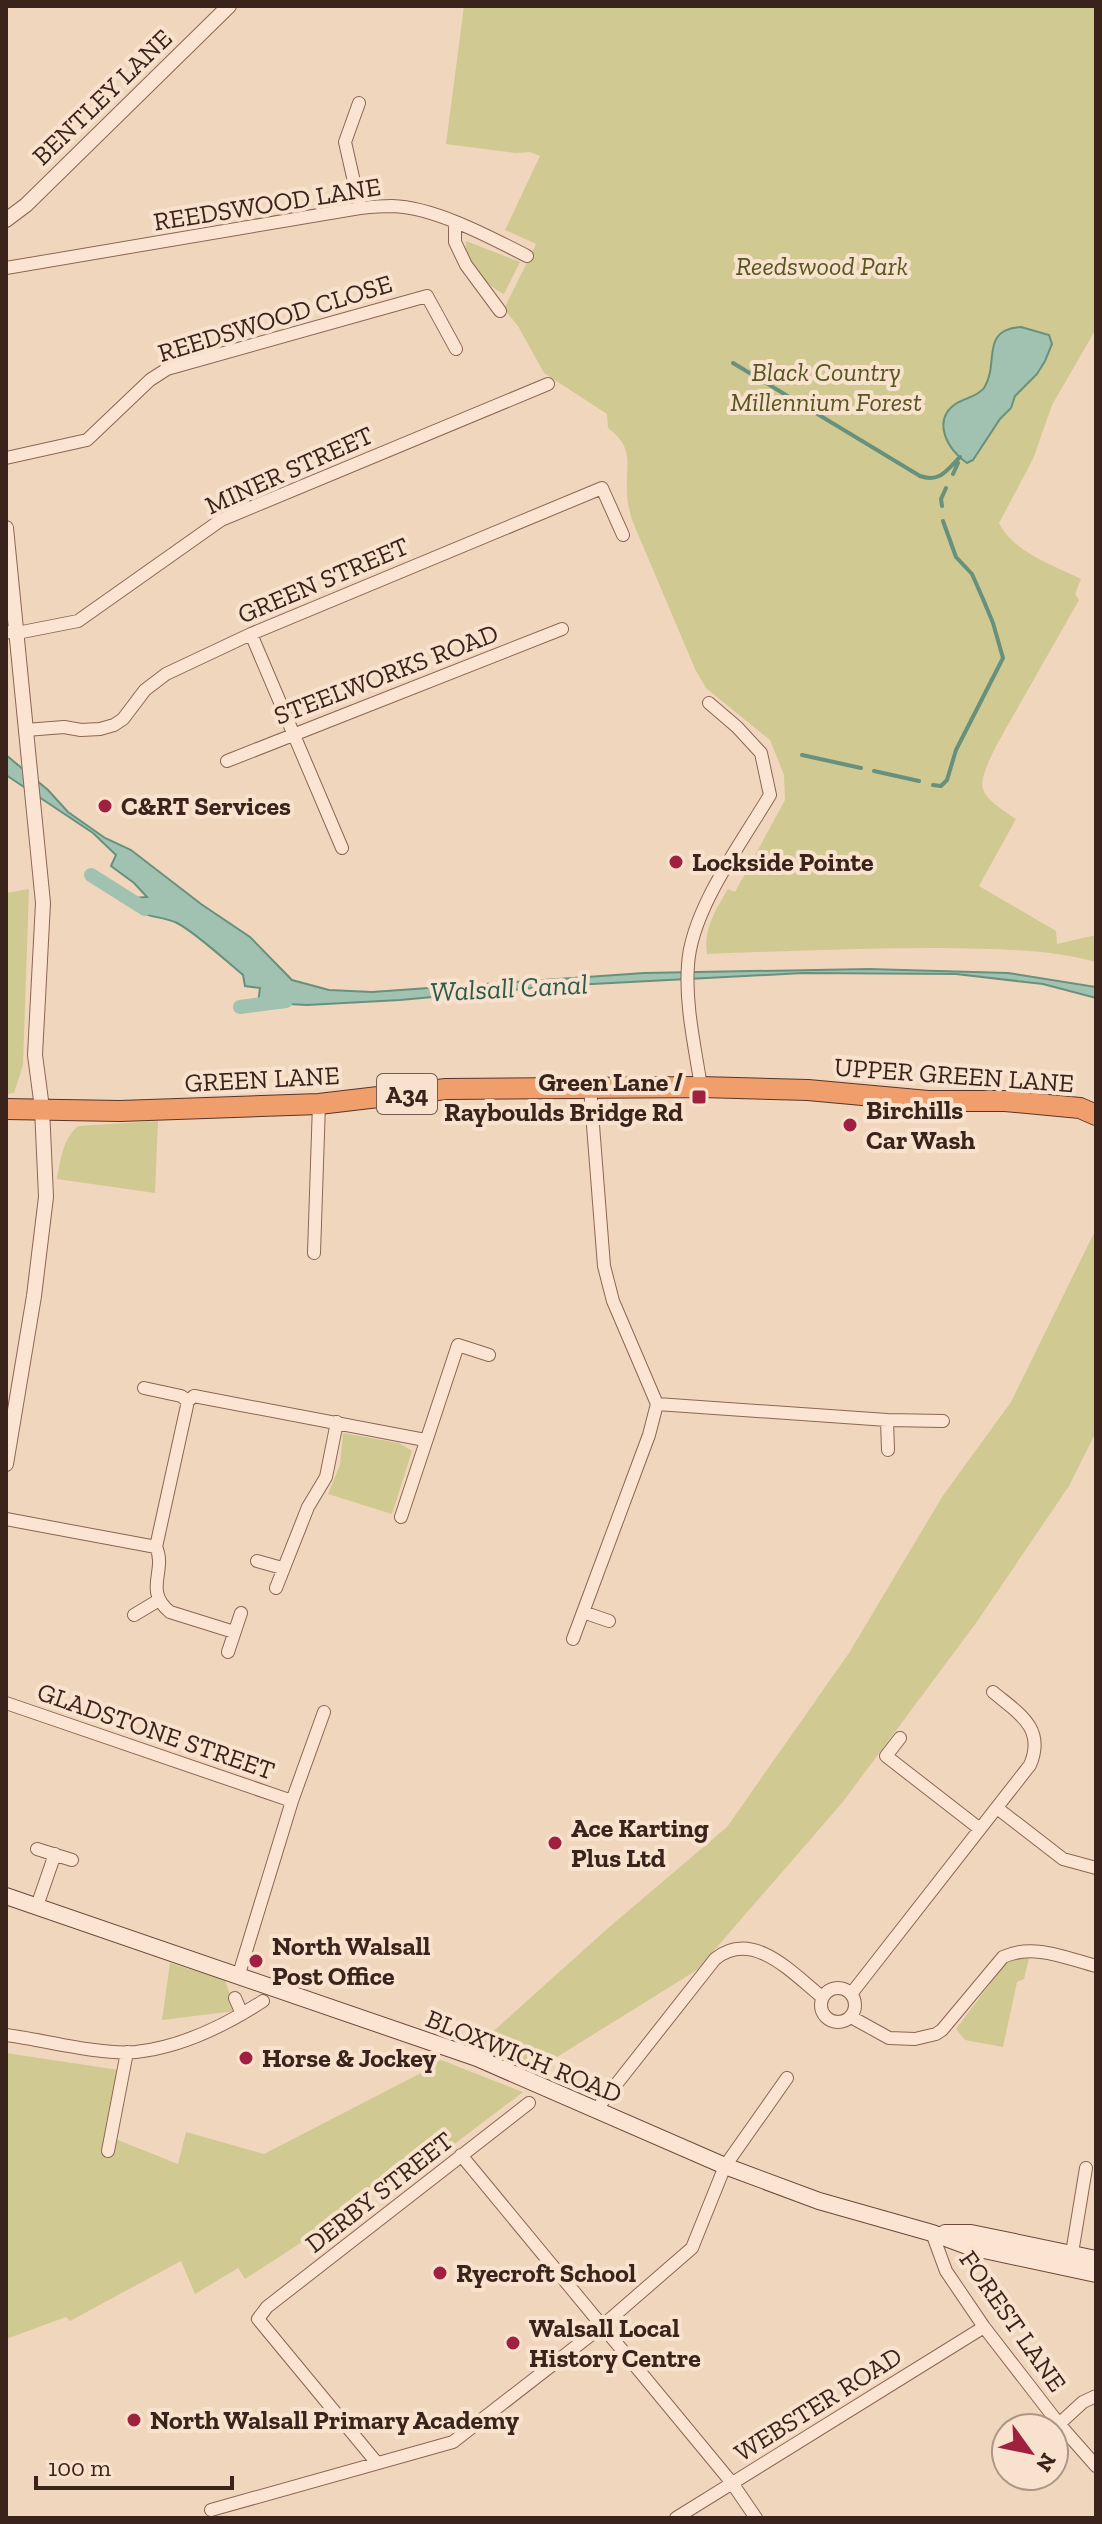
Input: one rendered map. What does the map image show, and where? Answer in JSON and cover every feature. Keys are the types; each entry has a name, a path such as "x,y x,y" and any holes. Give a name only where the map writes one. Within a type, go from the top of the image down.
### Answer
{"highway":[{"name":"GREEN LANE","path":"6,1109 120,1111 319,1104 446,1089 701,1087 808,1090"},
{"name":"UPPER GREEN LANE","path":"808,1090 928,1101 1005,1101 1080,1108 1096,1115"}],"main road":[{"name":"BLOXWICH ROAD","path":"6,1896 477,2058 725,2166 819,2201 970,2247 1070,2262"},
{"path":"1070,2262 1096,2259"},
{"path":"1070,2262 1096,2274"}],"street":[{"name":"BENTLEY LANE","path":"6,220 26,205 229,6"},
{"path":"359,103 345,142 360,208"},
{"name":"REEDSWOOD LANE","path":"6,268 360,208 394,206 439,216 527,256"},
{"path":"455,223 455,242 466,265 500,311"},
{"name":"REEDSWOOD CLOSE","path":"6,458 87,440 150,380 167,369 427,296 456,349"},
{"name":"MINER STREET","path":"12,632 78,621 221,520 548,384"},
{"name":"GREEN STREET","path":"26,730 64,727 100,729 114,725 123,719 145,690 166,674 251,634 602,488 623,535"},
{"path":"6,528 12,632 26,730 43,903 35,1055 42,1108 46,1197 34,1296 8,1435 6,1464"},
{"name":"STEELWORKS ROAD","path":"227,761 562,629"},
{"path":"251,634 342,848"},
{"path":"701,1087 687,988 691,940 701,915 770,795 761,753 709,703"},
{"path":"573,1639 649,1435 657,1404 613,1301 604,1266 590,1087"},
{"path":"314,1253 319,1104"},
{"path":"401,1517 458,1345 489,1355"},
{"path":"144,1388 181,1396 188,1401"},
{"path":"234,1632 170,1612 156,1594 159,1554 156,1547 188,1401 194,1396 425,1440"},
{"path":"657,1404 943,1421"},
{"path":"887,1420 888,1450"},
{"path":"276,1588 308,1507 326,1477 337,1422"},
{"path":"6,1519 156,1547"},
{"path":"257,1561 282,1568"},
{"path":"134,1615 159,1600"},
{"path":"583,1612 609,1621"},
{"path":"228,1652 241,1613"},
{"path":"851,1994 1030,1765 1036,1743 1033,1730 1025,1719 993,1692"},
{"name":"GLADSTONE STREET","path":"6,1703 292,1801"},
{"path":"239,1974 292,1801 324,1712"},
{"path":"900,1738 886,1756 980,1829"},
{"path":"997,1808 1063,1859 1096,1868"},
{"path":"37,1849 72,1860"},
{"path":"37,1906 55,1854"},
{"path":"596,2110 715,1959 724,1952 747,1948 765,1953 822,1997"},
{"path":"851,2017 889,2038 915,2039 942,2030 1003,1957 1012,1952 1031,1949 1096,1966"},
{"path":"836,1988 851,1994 855,2010 845,2021 829,2020 823,2014 822,1997 836,1988"},
{"path":"235,1998 242,2014"},
{"path":"6,2035 101,2050 138,2052 217,2028 263,2001"},
{"path":"108,2151 127,2052"},
{"path":"211,2510 453,2442 601,2327 692,2248 725,2166 787,2078"},
{"name":"DERBY STREET","path":"377,2463 258,2319 267,2307 529,2103"},
{"path":"461,2155 732,2483 756,2518"},
{"path":"1070,2262 1086,2168"},
{"name":"FOREST LANE","path":"932,2233 946,2271 984,2327 1050,2412"},
{"name":"WEBSTER ROAD","path":"676,2518 984,2327"},
{"path":"1070,2414 1083,2402 1096,2396"},
{"name":"FOREST LANE","path":"1070,2436 1096,2466"}],"green space":[{"name":"Reedswood Park","path":"464,6 1096,6 1096,329 1052,405 1033,459 999,523 1024,550 1081,579 1075,594 1079,600 996,746 985,772 983,789 987,796 1016,819 979,886 1056,931 1057,944 1096,935 1096,962 1038,952 978,949 707,954 707,936 715,912 728,889 735,892 785,800 784,775 770,740 706,688 695,669 632,520 627,497 626,450 608,428 607,414 544,373 518,326 504,309 536,244 505,230 540,156 530,152 515,153 446,144"},
{"path":"466,241 520,262 504,294 477,273 468,258"},
{"path":"29,889 23,1065 14,1093 6,1094 6,893"},
{"path":"158,1121 155,1193 57,1179 65,1144 78,1126"},
{"path":"1096,1229 1096,1432 1069,1486 976,1623 842,1803 697,1970 536,2070 482,2044 607,1929 727,1827 849,1653 942,1497 1011,1402"},
{"path":"343,1433 399,1443 412,1451 392,1514 328,1494 340,1465"},
{"path":"1030,1954 1024,1979 1017,1982 1003,2047 965,2040 956,2029 1005,1964"},
{"path":"170,1963 225,1980 235,2011 162,2020"},
{"path":"6,2053 119,2070 113,2138 178,2164 186,2132 264,2154 421,2073 436,2058 523,2092 407,2180 398,2167 345,2214 245,2279 238,2268 195,2294 181,2261 70,2321 66,2317 6,2339"}],"water":[{"path":"1021,327 1049,335 1052,344 1037,374 1015,396 1011,408 973,460 967,463 948,443 943,426 945,417 957,403 984,388 995,341 1000,334"},
{"name":"Walsall Canal","path":"6,755 48,790 68,812 105,838 131,850 250,937 292,980 329,990 372,992 644,973 869,969 1008,973 1096,987 1096,998 1043,984 956,974 803,973 554,986 400,1000 307,1005 270,1003 240,1007 258,1003 260,988 245,986 243,975 184,927 135,909 130,904 133,898 147,897 111,866 116,855 93,833 6,775"}],"waterway":[{"path":"733,363 920,476 938,476 960,457"},
{"path":"953,474 958,463"},
{"path":"942,506 941,499 946,488"},
{"path":"933,785 941,786 947,780 956,750 1003,658 983,599 972,574 956,557 943,521"},
{"path":"802,755 861,768"},
{"path":"874,771 919,781"},
{"path":"91,875 145,909"},
{"path":"240,1007 286,1001"}],"place":[{"name":"C&RT Services","path":"105,806"},
{"name":"Lockside Pointe","path":"676,862"},
{"name":"Green Lane / Rayboulds Bridge Rd","path":"699,1097"},
{"name":"Birchills Car Wash","path":"850,1125"},
{"name":"Ace Karting Plus Ltd","path":"555,1843"},
{"name":"North Walsall Post Office","path":"256,1961"},
{"name":"Horse & Jockey","path":"246,2058"},
{"name":"Ryecroft School","path":"440,2273"},
{"name":"Walsall Local History Centre","path":"513,2343"},
{"name":"North Walsall Primary Academy","path":"134,2420"}],"park label":[{"name":"Black Country Millennium Forest","path":"826,387"}]}
